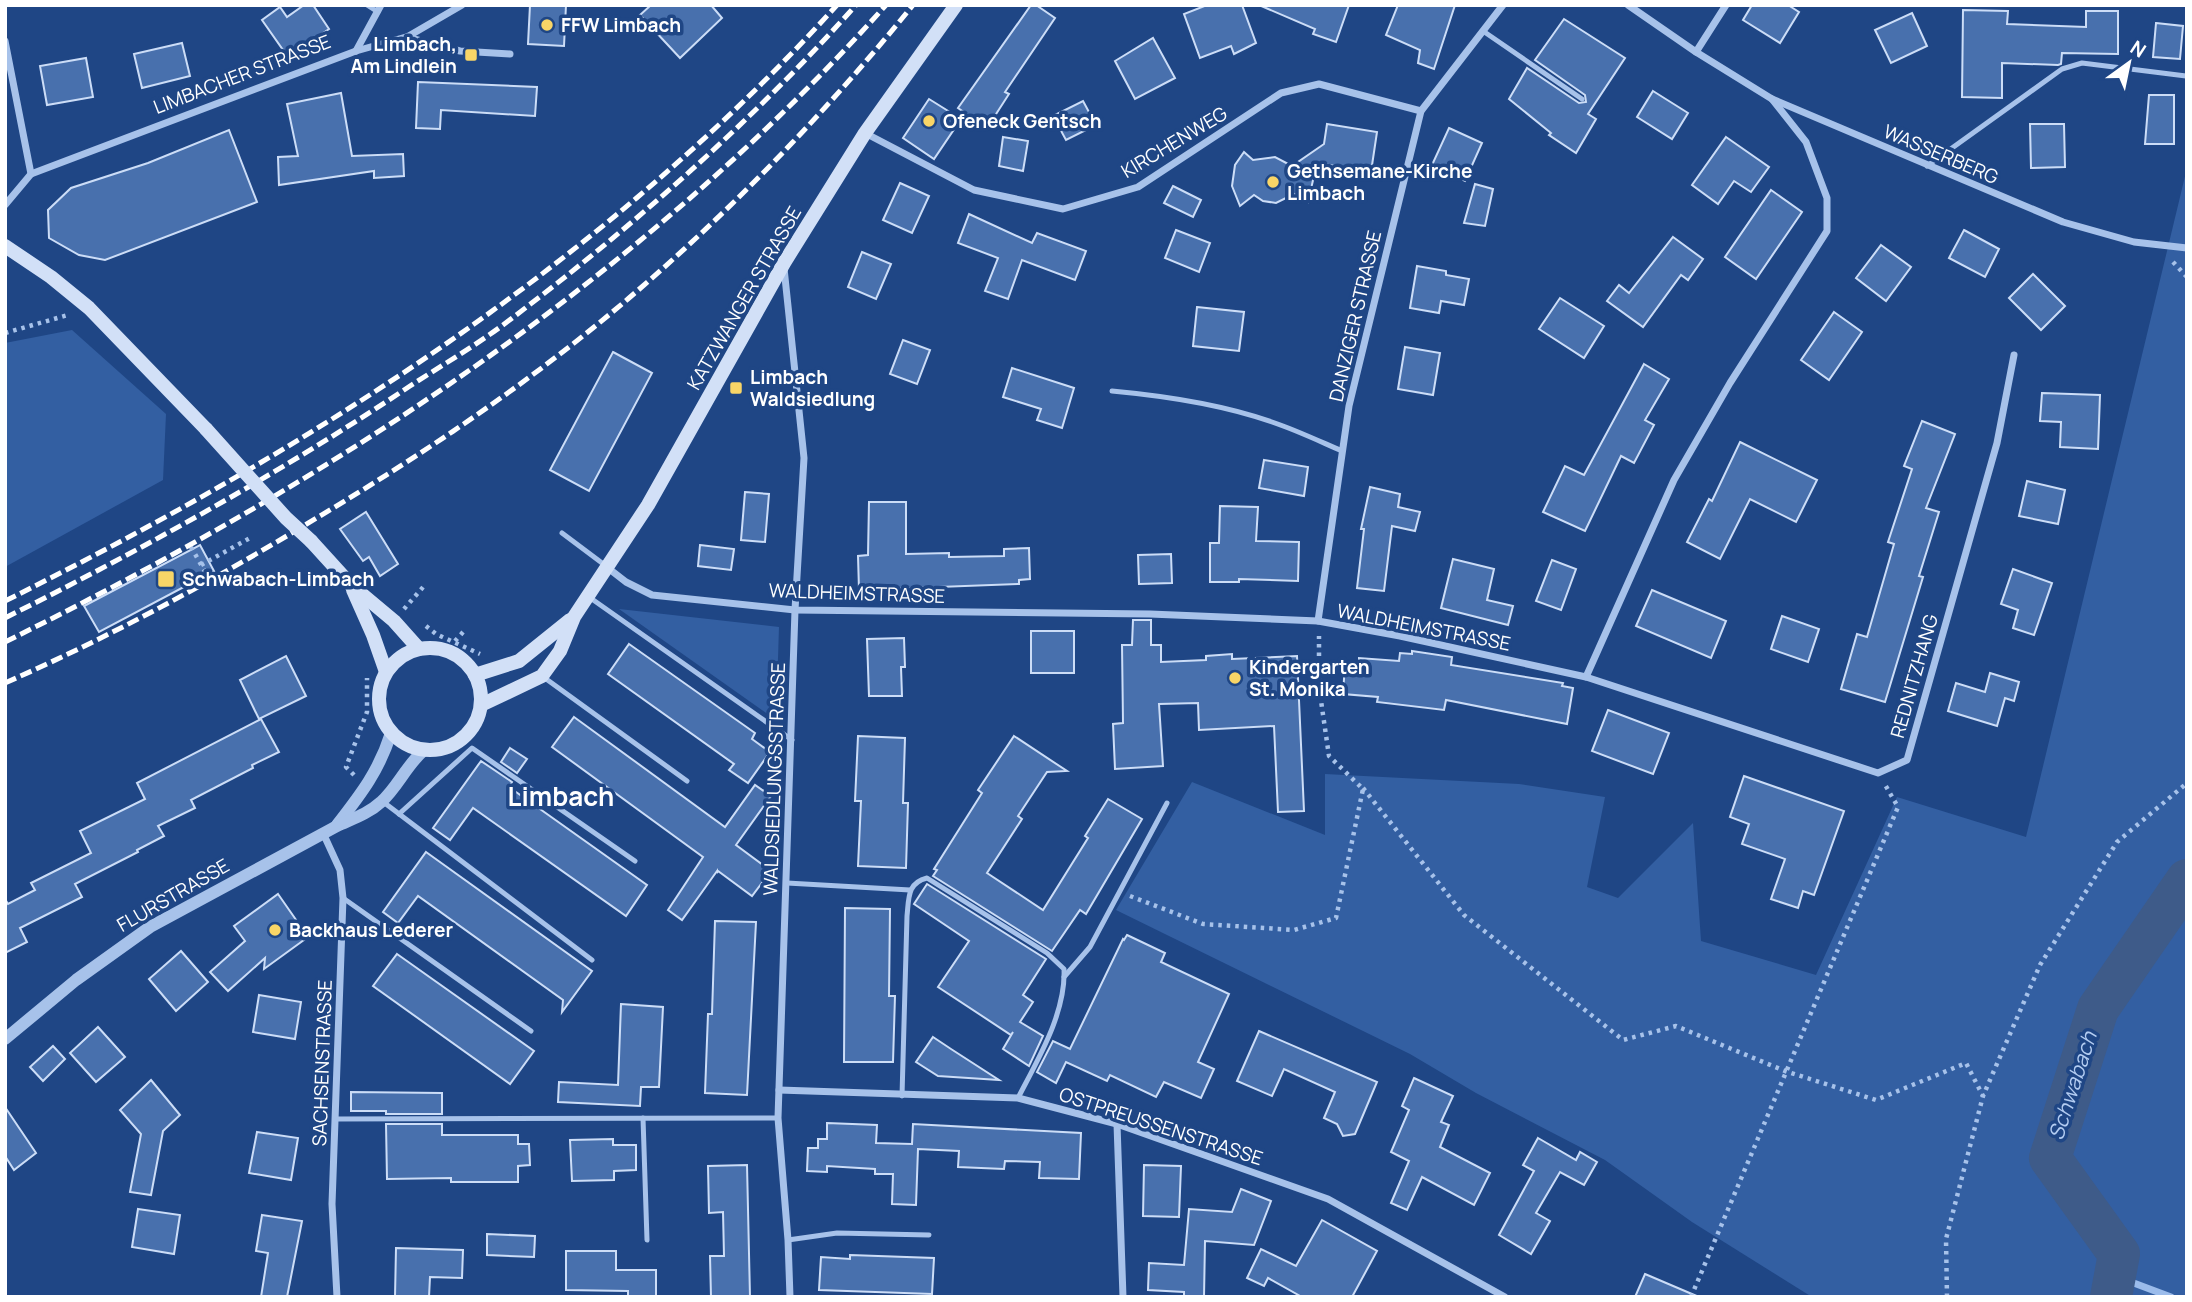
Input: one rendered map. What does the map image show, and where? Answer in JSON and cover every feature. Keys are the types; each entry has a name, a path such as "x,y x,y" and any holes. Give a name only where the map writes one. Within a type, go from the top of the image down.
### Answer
{"main road":[{"name":"KATZWANGER STRASSE","path":"542,676 560,651 574,617 648,505 784,264 865,133 956,5"},
{"path":"5,246 51,276 89,308 206,429 286,518 351,585 394,621 419,649"},
{"path":"351,585 386,672"},
{"name":"KATZWANGER STRASSE","path":"475,675 519,661 574,617"},
{"path":"419,649 441,649 461,658 475,675 481,689 481,705 476,722 463,739 444,749 423,751 405,745 391,733 380,714 379,692 386,672 400,657 419,649"},
{"path":"481,705 542,676"}],"street":[{"name":"LIMBACHER STRASSE","path":"5,205 31,174 356,51 406,37 462,5"},
{"name":"DANZIGER STRASSE","path":"1318,621 1349,406 1421,111 1503,5"},
{"name":"WASSERBERG","path":"1628,5 1696,52 1772,99 2063,222 2134,242 2187,248"},
{"path":"1696,52 1726,5"},
{"path":"356,51 380,9"},
{"path":"406,37 460,51 510,54"},
{"path":"5,41 31,174"},
{"name":"KIRCHENWEG","path":"865,133 974,190 1063,209 1139,187 1282,93 1320,84 1421,111"},
{"path":"1772,99 1806,142 1827,198 1827,231 1730,383 1674,480 1586,677 1878,773"},
{"name":"WALDSIEDLUNGSSTRASSE","path":"784,264 804,458 794,610 778,1118 790,1297"},
{"name":"REDNITZHANG","path":"1878,773 1907,760 1997,443 2014,355"},
{"name":"WALDHEIMSTRASSE","path":"608,568 626,582 652,595 794,610 1150,614 1318,621 1586,677"},
{"name":"FLURSTRASSE","path":"337,825 366,788 382,760 391,733"},
{"name":"FLURSTRASSE","path":"5,1039 76,980 150,927 337,825 365,814 382,801 403,772 423,751"},
{"name":"SACHSENSTRASSE","path":"323,833 340,870 343,898 332,1204 337,1297"},
{"name":"OSTPREUSSENSTRASSE","path":"779,1090 1018,1098 1117,1124 1328,1199 1504,1297"},
{"path":"1117,1124 1123,1297"}],"lane":[{"path":"367,5 380,9"},
{"path":"1483,31 1582,99"},
{"path":"1927,166 2062,69 2082,63 2186,76"},
{"path":"1112,391 1155,395 1272,421 1342,451"},
{"path":"562,533 608,568"},
{"path":"588,596 792,740"},
{"path":"542,676 687,781"},
{"path":"399,814 472,748 635,861"},
{"path":"382,801 592,960"},
{"path":"1064,977 1090,947 1167,803"},
{"path":"902,1096 907,916 910,890 916,881 927,878 1047,953 1064,969 1065,987 1045,1045 1018,1098"},
{"path":"787,883 910,890"},
{"path":"343,898 531,1031"},
{"path":"643,1118 647,1240"},
{"path":"336,1119 778,1118"},
{"path":"788,1240 837,1233 929,1235"}],"path":[{"path":"5,333 89,308"},
{"path":"201,565 250,538"},
{"path":"191,547 207,575"},
{"path":"394,621 424,586"},
{"path":"395,599 415,617"},
{"path":"426,626 436,634 482,655"},
{"path":"455,642 464,631"},
{"path":"1119,892 1203,924 1294,930 1336,918 1363,789 1329,756 1319,687 1319,635"},
{"path":"366,668 367,712 346,767 366,788"},
{"path":"1691,1297 1898,807 1878,773"},
{"path":"1947,1297 1947,1239 1983,1096 2040,964 2117,842 2187,783"},
{"path":"1363,788 1464,915 1623,1040 1676,1026 1785,1071 1876,1100 1966,1063 1983,1096"}],"shaded area":[{"path":"2187,168 2187,1297 1812,1297 1692,1222 1605,1160 1476,1093 1410,1054 1116,910 1192,782 1325,835 1325,774 1519,784 1605,797 1587,887 1618,898 1693,823 1701,941 1816,975 1897,797 2026,837"},
{"path":"72,330 166,414 163,480 5,567 5,343"},
{"path":"619,609 779,627 776,720"}],"building":[{"path":"304,5 313,5 329,29 288,57 262,20 280,7 287,17"},
{"name":"FFW Limbach","path":"530,5 566,5 564,46 528,44"},
{"path":"651,5 711,5 722,18 680,58 640,15"},
{"path":"1031,5 1036,5 1055,18 1005,92 1009,94 987,128 958,108"},
{"path":"1207,5 1242,5 1256,43 1234,54 1231,46 1200,58 1184,14"},
{"path":"1259,5 1349,5 1336,42 1313,34 1315,29"},
{"path":"1398,5 1455,5 1434,69 1418,63 1420,50 1386,35"},
{"path":"1752,5 1788,5 1799,12 1780,43 1743,20"},
{"path":"1963,10 2008,11 2007,24 2086,27 2086,11 2118,11 2118,54 2062,53 2061,64 2058,65 2002,63 2002,98 1962,97"},
{"path":"1912,13 1927,46 1891,63 1875,30"},
{"path":"1564,19 1625,58 1588,114 1596,119 1576,153 1549,135 1551,133 1509,99 1527,68 1579,103 1586,102 1585,95 1535,60"},
{"path":"2156,23 2183,26 2180,59 2153,57"},
{"path":"1153,38 1175,78 1135,99 1115,61"},
{"path":"182,43 190,76 142,88 134,54"},
{"path":"86,58 93,97 47,105 40,66"},
{"path":"418,82 537,87 535,116 441,110 440,129 416,128"},
{"path":"1653,91 1688,113 1672,139 1637,117"},
{"path":"341,93 352,156 403,154 404,176 374,178 374,171 279,185 278,157 298,156 287,104"},
{"path":"2149,95 2174,95 2174,144 2145,144"},
{"name":"Ofeneck Gentsch","path":"929,99 961,119 934,159 903,138"},
{"path":"1083,101 1096,125 1066,140 1053,116"},
{"path":"1327,124 1377,132 1371,172 1317,163 1308,202 1294,194 1276,203 1263,201 1254,195 1240,206 1232,186 1235,165 1244,152 1253,160 1275,157 1292,166 1324,144"},
{"path":"2030,124 2064,124 2065,167 2031,168"},
{"path":"1449,128 1482,143 1465,181 1432,165"},
{"path":"229,130 257,202 105,260 79,255 49,238 48,210 71,188 148,163"},
{"path":"1003,137 1028,141 1023,171 999,166"},
{"path":"1726,137 1769,167 1751,192 1734,181 1718,204 1692,185"},
{"path":"900,183 929,196 912,233 883,220"},
{"path":"1475,184 1493,189 1485,226 1464,223"},
{"path":"1173,186 1201,200 1193,217 1164,203"},
{"path":"1771,190 1802,212 1756,279 1725,257"},
{"path":"969,214 1032,243 1037,233 1086,251 1075,280 1022,260 1008,299 985,291 998,258 958,243"},
{"path":"1176,230 1210,243 1199,272 1165,258"},
{"path":"1964,230 1999,249 1985,277 1949,258"},
{"path":"1673,237 1703,259 1688,280 1681,275 1643,327 1607,301 1619,285 1629,293"},
{"path":"1881,245 1911,267 1886,301 1856,278"},
{"path":"862,252 891,264 876,299 848,287"},
{"path":"1417,266 1446,271 1446,275 1469,279 1464,305 1441,301 1439,313 1410,308"},
{"path":"2033,274 2065,306 2041,330 2009,298"},
{"path":"1560,298 1604,326 1584,358 1539,329"},
{"path":"1197,307 1244,312 1239,351 1193,346"},
{"path":"1834,312 1862,332 1829,380 1801,360"},
{"path":"903,340 930,350 917,384 890,374"},
{"path":"1405,347 1440,353 1433,395 1398,389"},
{"path":"613,352 652,373 589,491 550,470"},
{"path":"1644,364 1669,379 1645,420 1654,425 1634,463 1621,456 1585,531 1543,512 1565,466 1584,475"},
{"path":"1012,368 1074,388 1062,428 1037,420 1041,409 1003,397"},
{"path":"2042,393 2100,395 2098,449 2060,447 2061,422 2040,421"},
{"path":"1922,421 1955,434 1926,508 1939,512 1919,576 1923,577 1885,702 1841,689 1857,634 1867,637 1894,544 1888,542 1912,469 1904,466"},
{"path":"1740,442 1817,480 1796,522 1750,499 1720,559 1687,542 1709,499 1712,501"},
{"path":"1264,460 1308,467 1304,496 1259,488"},
{"path":"2027,481 2065,490 2058,524 2019,516"},
{"path":"1370,487 1400,494 1398,507 1420,512 1415,531 1392,526 1384,591 1357,588 1364,529 1361,529"},
{"path":"745,492 769,494 765,542 741,540"},
{"path":"869,502 906,502 906,554 949,553 949,557 1004,556 1004,549 1029,548 1030,579 1019,580 1019,584 859,590 858,556 868,555"},
{"path":"1220,506 1258,507 1256,541 1299,542 1298,581 1239,579 1239,582 1210,582 1210,543 1219,543"},
{"path":"366,512 398,564 380,576 369,557 363,561 340,529"},
{"path":"200,545 214,571 99,632 84,606"},
{"path":"700,545 734,549 731,570 698,566"},
{"path":"1171,554 1172,583 1139,584 1138,555"},
{"path":"1453,559 1494,569 1487,600 1513,606 1508,625 1441,608"},
{"path":"1552,560 1576,569 1561,610 1536,601"},
{"path":"2013,569 2052,583 2034,635 2013,628 2018,610 2001,604"},
{"path":"1652,590 1726,621 1711,658 1636,626"},
{"path":"1782,616 1819,629 1808,662 1771,649"},
{"path":"1133,620 1151,620 1151,645 1161,645 1161,662 1206,660 1206,656 1232,654 1232,659 1297,656 1304,811 1278,812 1274,726 1199,730 1198,703 1159,704 1163,766 1115,769 1113,724 1123,723 1122,645 1132,645"},
{"path":"1031,631 1074,631 1074,673 1031,673"},
{"path":"904,638 902,696 869,696 867,639"},
{"path":"629,644 755,733 752,739 770,752 748,783 729,770 734,764 608,674"},
{"path":"1412,651 1452,657 1451,665 1563,683 1562,686 1573,688 1567,724 1446,700 1444,710 1377,702 1378,697 1343,694 1345,664 1359,665 1359,658 1399,661 1400,653 1412,654"},
{"path":"286,656 306,696 259,719 240,680"},
{"path":"1990,673 2019,682 2014,701 2005,698 1997,726 1948,711 1956,683 1985,692"},
{"path":"1608,710 1669,733 1653,774 1592,751"},
{"path":"574,717 725,827 755,785 771,796 736,845 771,871 752,896 717,871 682,920 668,910 703,857 552,747"},
{"path":"261,719 279,752 191,800 195,808 158,826 164,836 75,884 82,897 20,928 27,942 5,953 5,899 8,904 35,890 31,883 91,853 80,831 145,799 137,783"},
{"path":"858,736 905,738 903,803 908,803 906,868 858,866 861,801 855,801"},
{"path":"1014,736 1067,771 1047,772 1018,816 1022,819 987,873 1043,910 1088,838 1085,836 1108,799 1142,819 1086,914 1080,910 1052,951 933,876 937,870 934,869 982,793 978,790"},
{"path":"510,748 527,759 517,773 501,762"},
{"path":"481,761 512,782 509,787 647,885 626,916 473,808 450,840 433,828"},
{"path":"1744,776 1844,811 1814,895 1803,891 1798,908 1771,899 1785,859 1742,844 1749,824 1730,817"},
{"path":"426,852 592,971 562,1012 563,1000 418,896 398,923 383,912"},
{"path":"927,884 1046,959 1023,995 1033,1002 1020,1022 1043,1036 1029,1066 1003,1049 1013,1032 1011,1035 938,987 969,941 914,904"},
{"path":"278,894 308,937 264,969 265,958 228,991 210,972 245,941 234,926"},
{"path":"845,908 890,909 889,996 895,996 893,1062 844,1062"},
{"path":"715,921 756,922 747,1095 705,1093 708,1014 712,1014"},
{"path":"1127,935 1165,953 1161,962 1229,994 1198,1062 1214,1069 1201,1098 1164,1082 1156,1097 1110,1075 1107,1081 1066,1062 1056,1083 1037,1072 1053,1041 1070,1049"},
{"path":"181,951 208,982 176,1011 149,979"},
{"path":"397,954 534,1051 510,1084 373,986"},
{"path":"259,995 301,1002 295,1039 253,1032"},
{"path":"621,1004 663,1007 659,1087 641,1087 640,1106 558,1102 559,1082 618,1085"},
{"path":"98,1027 125,1057 96,1082 70,1053"},
{"path":"1259,1031 1377,1082 1355,1134 1343,1136 1337,1124 1324,1118 1335,1092 1284,1069 1272,1096 1237,1081"},
{"path":"933,1037 999,1080 938,1076 916,1062"},
{"path":"53,1046 65,1059 43,1081 30,1067"},
{"path":"1414,1078 1453,1096 1441,1122 1449,1125 1440,1147 1490,1173 1474,1205 1422,1177 1407,1210 1391,1203 1409,1161 1391,1152 1409,1110 1402,1106"},
{"path":"151,1080 180,1115 163,1131 151,1195 130,1192 141,1134 120,1110"},
{"path":"351,1092 442,1093 442,1114 351,1111"},
{"path":"5,1107 36,1153 14,1170 5,1156"},
{"path":"827,1123 877,1125 876,1143 912,1144 913,1124 1081,1133 1079,1179 1039,1178 1040,1162 1005,1161 1004,1169 958,1167 959,1151 918,1149 916,1205 892,1204 893,1174 875,1174 875,1169 827,1166 827,1172 807,1171 808,1148 818,1148 818,1139 827,1139"},
{"path":"386,1124 442,1124 442,1135 518,1135 518,1144 529,1144 530,1165 518,1166 518,1182 451,1182 451,1178 387,1179"},
{"path":"257,1132 298,1138 291,1180 249,1173"},
{"path":"1538,1138 1576,1160 1580,1152 1597,1162 1584,1185 1560,1172 1536,1213 1550,1221 1531,1254 1499,1235 1534,1171 1523,1165"},
{"path":"613,1139 613,1145 636,1145 636,1170 614,1171 614,1180 572,1181 570,1140"},
{"path":"747,1165 750,1297 711,1297 710,1256 724,1256 723,1212 709,1213 708,1166"},
{"path":"1144,1165 1181,1166 1179,1217 1143,1216"},
{"path":"1241,1189 1271,1201 1254,1245 1205,1241 1204,1297 1184,1297 1184,1292 1148,1290 1149,1263 1184,1265 1189,1209 1232,1212"},
{"path":"138,1209 180,1215 174,1254 132,1247"},
{"path":"262,1215 302,1221 287,1297 261,1297 268,1253 256,1251"},
{"path":"1322,1220 1377,1251 1352,1297 1302,1297 1268,1278 1264,1286 1247,1278 1261,1249 1296,1266"},
{"path":"487,1234 535,1236 534,1257 487,1255"},
{"path":"396,1248 463,1250 462,1278 430,1277 429,1297 395,1297"},
{"path":"566,1251 616,1251 616,1270 656,1270 656,1297 628,1297 628,1291 566,1290"},
{"path":"850,1255 934,1258 932,1294 819,1290 821,1257 850,1259"},
{"path":"1645,1274 1699,1297 1635,1297"}],"waterway":[{"name":"Schwabach","path":"2111,1297 2119,1254 2050,1158 2098,1009 2187,880"},
{"path":"2115,1276 2171,1297"}],"railway":[{"path":"5,601 232,480 342,413 449,342 553,266 653,184 747,98 837,5"},
{"path":"5,618 160,537 262,479 503,325 597,252 687,174 774,91 856,5"},
{"path":"5,642 126,580 246,513 363,442 476,366 586,284 691,197 791,104 886,5"},
{"path":"5,683 126,625 243,562 400,466 518,386 629,298 705,230 813,121 913,5"}],"place":[{"name":"FFW Limbach","path":"547,25"},
{"name":"Limbach, Am Lindlein","path":"471,55"},
{"name":"Ofeneck Gentsch","path":"929,121"},
{"name":"Gethsemane-Kirche Limbach","path":"1273,182"},
{"name":"Limbach Waldsiedlung","path":"736,388"},
{"name":"Schwabach-Limbach","path":"166,579"},
{"name":"Kindergarten St. Monika","path":"1235,678"},
{"name":"Backhaus Lederer","path":"275,930"}],"district":[{"name":"Limbach","path":"561,797"}]}
